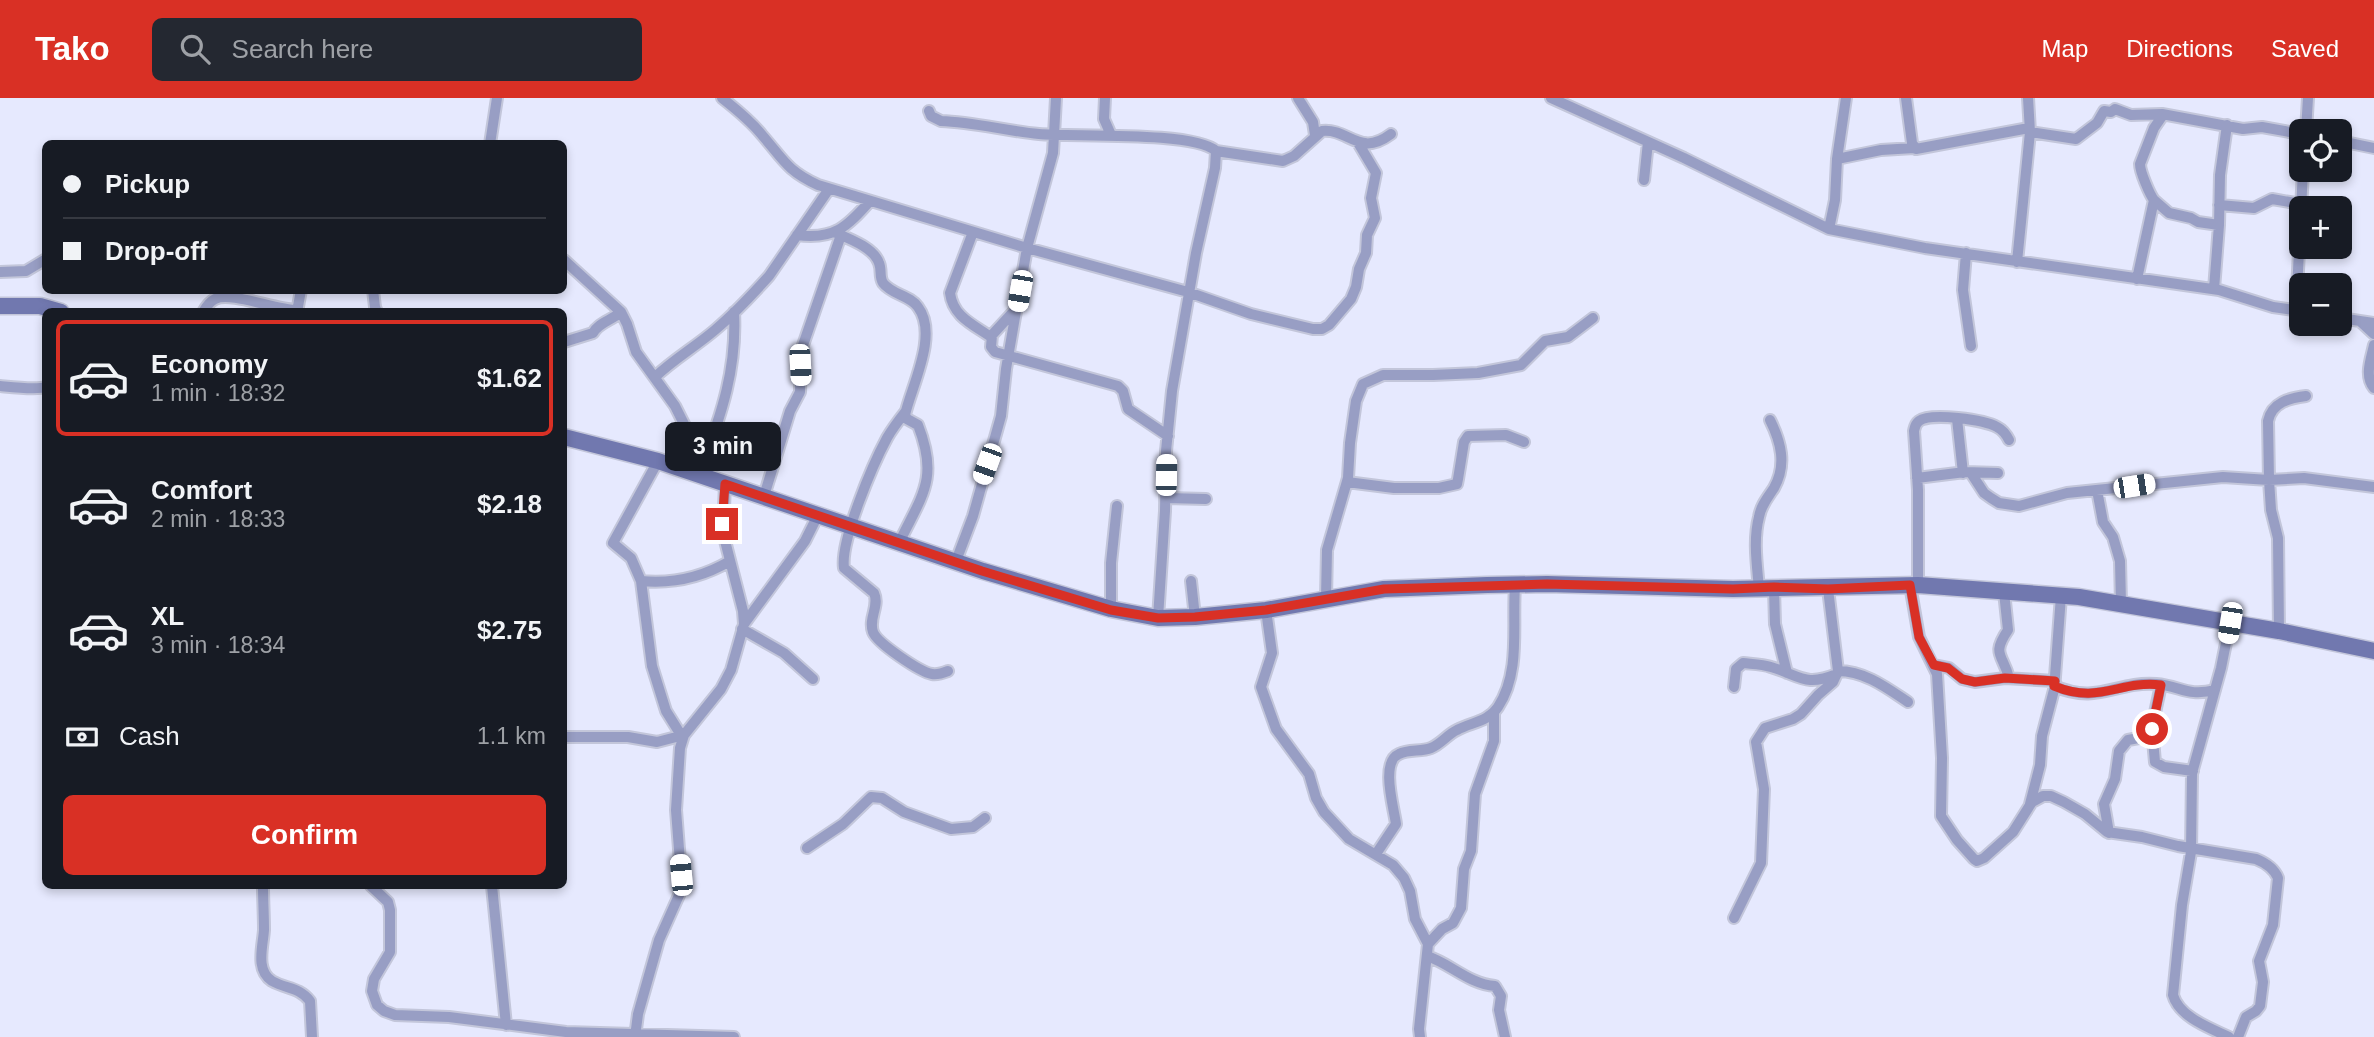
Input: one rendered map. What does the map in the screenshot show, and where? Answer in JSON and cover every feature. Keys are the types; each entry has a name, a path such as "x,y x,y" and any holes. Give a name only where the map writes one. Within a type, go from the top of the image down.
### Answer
{"street":[{"path":"491,140 497,98"},
{"path":"722,98 761,133 784,164 805,179 830,189 1027,248 1188,292 1251,314 1302,327 1322,329 1337,318 1356,288 1359,269 1366,253 1367,235 1375,218 1371,198 1376,173 1357,141"},
{"path":"956,561 994,446 1001,416 1008,357 1027,248 1050,164 1055,134 1056,98"},
{"path":"1105,98 1104,119 1111,135"},
{"path":"1298,98 1313,122 1315,135"},
{"path":"1551,98 1829,229 1925,248 2214,289 2289,309"},
{"path":"1829,229 1835,200 1837,159 1846,98"},
{"path":"1906,98 1914,148"},
{"path":"2017,262 2029,130 2028,98"},
{"path":"2307,119 2308,98"},
{"path":"1837,159 1881,150 1927,149 2029,130 2076,139 2097,123 2104,111 2112,112 2115,109 2131,116 2163,115 2243,129 2262,127 2289,132"},
{"path":"929,111 931,116 941,121 1055,134 1111,135 1204,143 1216,151 1283,161 1294,156 1322,131 1333,131 1357,141 1376,143 1391,134"},
{"path":"2163,115 2154,128 2140,164 2140,170 2149,187 2149,195 2169,213 2219,225"},
{"path":"2214,289 2220,175 2227,125"},
{"path":"1644,180 1648,142"},
{"path":"2352,143 2374,148"},
{"path":"1158,618 1172,391 1188,292 1193,279 1216,151"},
{"path":"655,377 715,330 769,276 830,189"},
{"path":"2219,205 2254,208 2272,199 2289,202"},
{"path":"764,496 790,411 800,392 803,345 839,234 870,201"},
{"path":"2137,279 2154,201"},
{"path":"973,232 950,293 951,299 959,314 991,337"},
{"path":"797,235 839,234 872,253 880,265 883,283 888,289 916,303 923,315 923,360 906,411 888,435 849,527 844,568 874,593 876,598 872,627 876,637 918,669 932,674 948,671"},
{"path":"1966,253 1963,290 1971,346"},
{"path":"0,272 26,271 42,261"},
{"path":"567,263 621,312 636,352 675,406 704,471"},
{"path":"206,308 213,300 222,297 273,308"},
{"path":"0,306 47,308"},
{"path":"1016,309 995,330 991,337 992,349 1008,357 1118,386 1123,391 1128,409 1168,436"},
{"path":"567,341 593,333 596,327 621,312"},
{"path":"704,471 726,400 736,346 734,312"},
{"path":"1325,598 1327,550 1347,482 1356,401 1363,384 1382,375 1478,373 1521,365 1543,342 1568,337 1593,318"},
{"path":"2352,320 2374,323"},
{"path":"2361,322 2374,334"},
{"path":"2374,345 2369,370 2370,382 2374,388"},
{"path":"0,386 15,385 35,390 42,388"},
{"path":"2279,631 2278,538 2269,480 2270,414 2281,402 2306,396"},
{"path":"899,543 928,481 930,467 918,425 906,419 906,411"},
{"path":"1957,419 1967,473 1984,493 2007,505 2026,505 2067,493 2222,477 2269,480 2304,478 2374,487"},
{"path":"2009,440 2000,429 1989,423 1957,419 1921,420 1914,431 1917,478 1914,585 1917,630 1934,665 1938,684 1942,758 1940,807 1945,824 1977,861 2013,832 2030,805 2038,798 2051,796 2085,814 2109,833 2143,836 2265,863 2278,878 2273,925 2259,961 2263,982 2260,1006 2246,1017 2238,1037"},
{"path":"1770,420 1780,440 1781,470 1760,510 1756,543 1787,673"},
{"path":"1347,482 1395,488 1447,488 1457,484 1464,442 1468,436 1506,435 1524,442"},
{"path":"567,438 704,471 725,484 982,571 1111,610 1158,618 1266,610 1384,589 1547,584 1828,589 1914,585 2061,596 2121,604 2279,631 2374,651"},
{"path":"658,461 613,541 614,545 631,558 641,581 652,666 666,711 682,735"},
{"path":"1917,478 1998,473"},
{"path":"636,1035 638,1014 659,940 680,892 676,810 682,735 721,689 731,670 743,626 743,611 722,524 725,484"},
{"path":"2097,490 2103,522 2113,537 2120,561 2121,604"},
{"path":"1166,498 1206,499"},
{"path":"1111,610 1111,563 1117,506"},
{"path":"743,626 805,541 817,517"},
{"path":"641,581 671,583 712,570 730,561"},
{"path":"1191,581 1195,617"},
{"path":"1376,854 1396,824 1389,783 1389,765 1392,759 1399,753 1433,748 1457,730 1487,719 1506,694 1511,678 1515,586"},
{"path":"1734,918 1761,863 1764,789 1755,742 1765,728 1801,714 1833,682 1838,672 1828,589"},
{"path":"2004,592 2008,630 2001,640 1998,655 2009,678"},
{"path":"2030,805 2040,765 2042,736 2055,684 2061,596"},
{"path":"1266,610 1272,653 1261,687 1276,729 1309,774 1316,798 1324,812 1349,839 1393,865 1410,891 1415,919 1427,950 1419,1023 1420,1037"},
{"path":"2229,1037 2182,1010 2175,1003 2173,995 2191,847 2193,771 2230,623"},
{"path":"743,626 784,653 813,679"},
{"path":"1734,687 1735,674 1740,663 1763,665 1817,681 1838,672 1852,672 1869,678 1908,702"},
{"path":"1934,665 1948,668 1962,679 1975,682 2009,678 2055,684 2086,695 2127,687 2161,685 2190,694 2215,690"},
{"path":"2161,685 2152,729 2155,762 2164,767 2193,771"},
{"path":"1427,950 1442,929 1453,923 1461,908 1464,869 1471,850 1475,794 1494,741 1494,713"},
{"path":"2109,833 2104,804 2115,779 2119,751 2128,740 2144,737 2152,729"},
{"path":"567,737 628,737 657,743 682,735"},
{"path":"807,848 843,824 871,797 882,799 904,813 951,830 973,827 985,818"},
{"path":"263,889 263,969 269,979 299,991 310,1001 312,1037"},
{"path":"374,889 388,902 390,952 374,979 372,991 377,1005 395,1015 449,1017 566,1032 734,1037"},
{"path":"492,889 506,1025"},
{"path":"1427,950 1471,980 1498,988 1501,996 1499,1010 1505,1037"}],"route":[{"path":"722,524 725,484 982,571 1111,610 1158,618 1244,613 1384,589 1547,584 1733,589 1828,589 1910,585 1919,637 1934,665 1951,670 1968,681 2005,678 2055,681 2054,686 2086,695 2127,687 2161,685 2152,729"}]}
